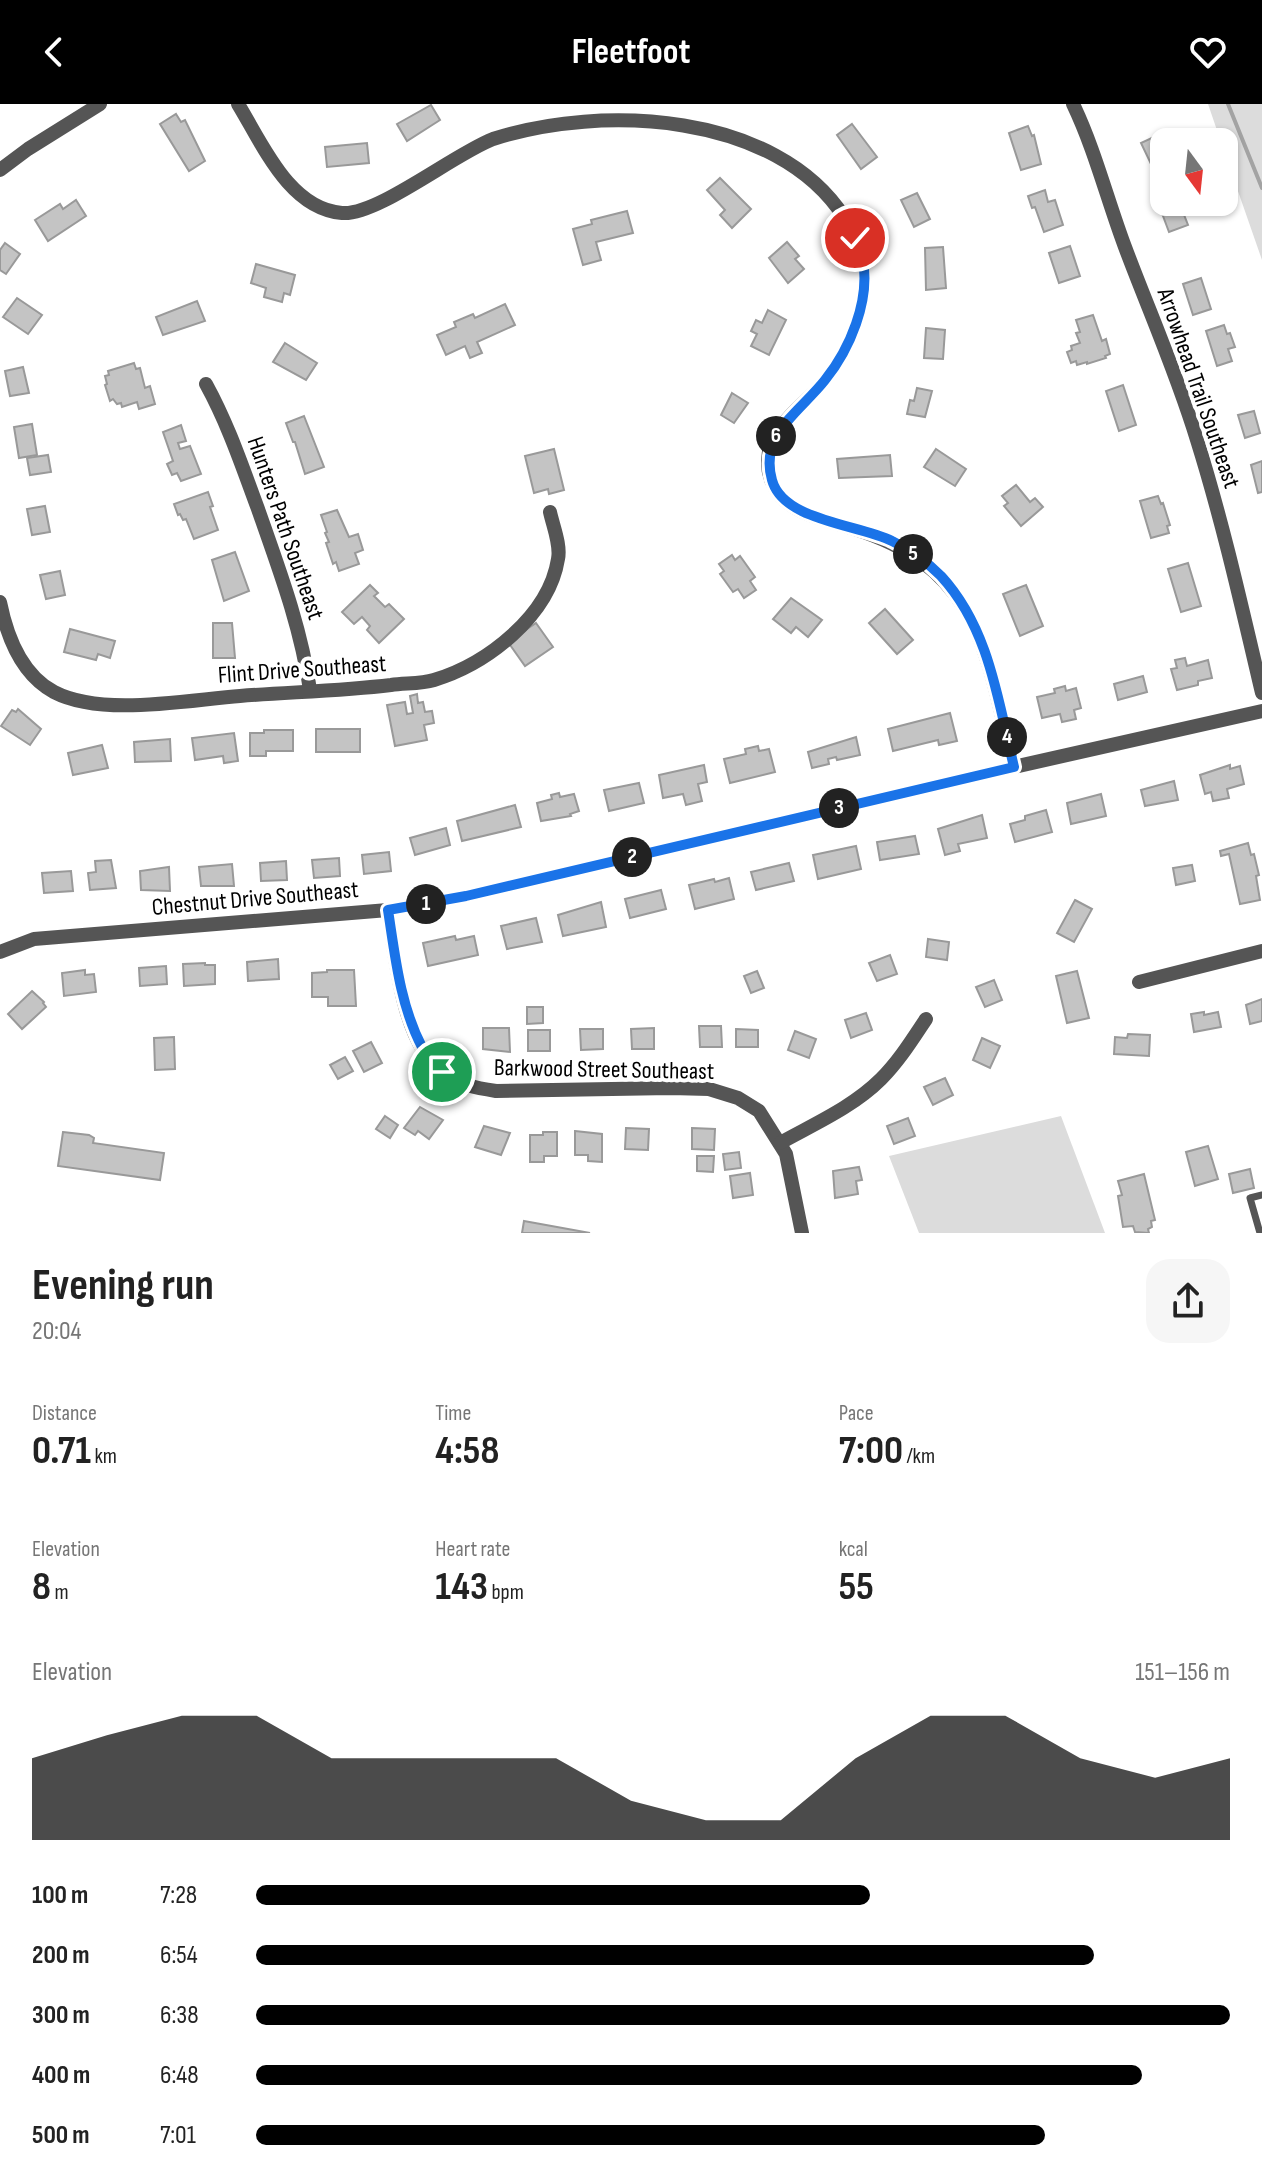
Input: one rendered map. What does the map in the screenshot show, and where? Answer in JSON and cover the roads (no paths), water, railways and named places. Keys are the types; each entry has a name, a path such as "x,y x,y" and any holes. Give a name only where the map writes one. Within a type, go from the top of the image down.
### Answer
{"street":[{"path":"0,170 100,104"},
{"path":"238,104 292,187 324,210 343,214 366,211 493,139 530,127 621,116 672,120 729,133 780,156 812,181 842,214 855,238 864,261 863,294 856,324 843,354 825,380 776,435 767,460 773,485 786,503 891,541 938,573 956,594 973,620 985,651 1014,767"},
{"name":"Arrowhead Trail Southeast","path":"1073,104 1090,142 1125,247 1160,332 1197,438 1220,515 1262,693"},
{"name":"Hunters Path Southeast","path":"206,384 225,419 286,586 305,657 310,690"},
{"name":"Flint Drive Southeast","path":"0,602 11,642 30,673 55,692 85,702 128,705 433,680 489,654 529,619 550,589 559,556 550,512"},
{"name":"Chestnut Drive Southeast","path":"0,952 34,939 388,910 466,896 1262,711"},
{"name":"Barkwood Street Southeast","path":"388,910 407,1010 422,1049 442,1072 467,1086 496,1091 709,1089 738,1098 759,1111 780,1143 793,1181 802,1233"},
{"path":"1139,982 1262,951"},
{"path":"780,1143 855,1100 879,1081 903,1054 926,1019"}],"lane":[{"path":"1260,1233 1250,1198 1262,1195"}],"waterway":[{"path":"1228,104 1262,188"}]}
